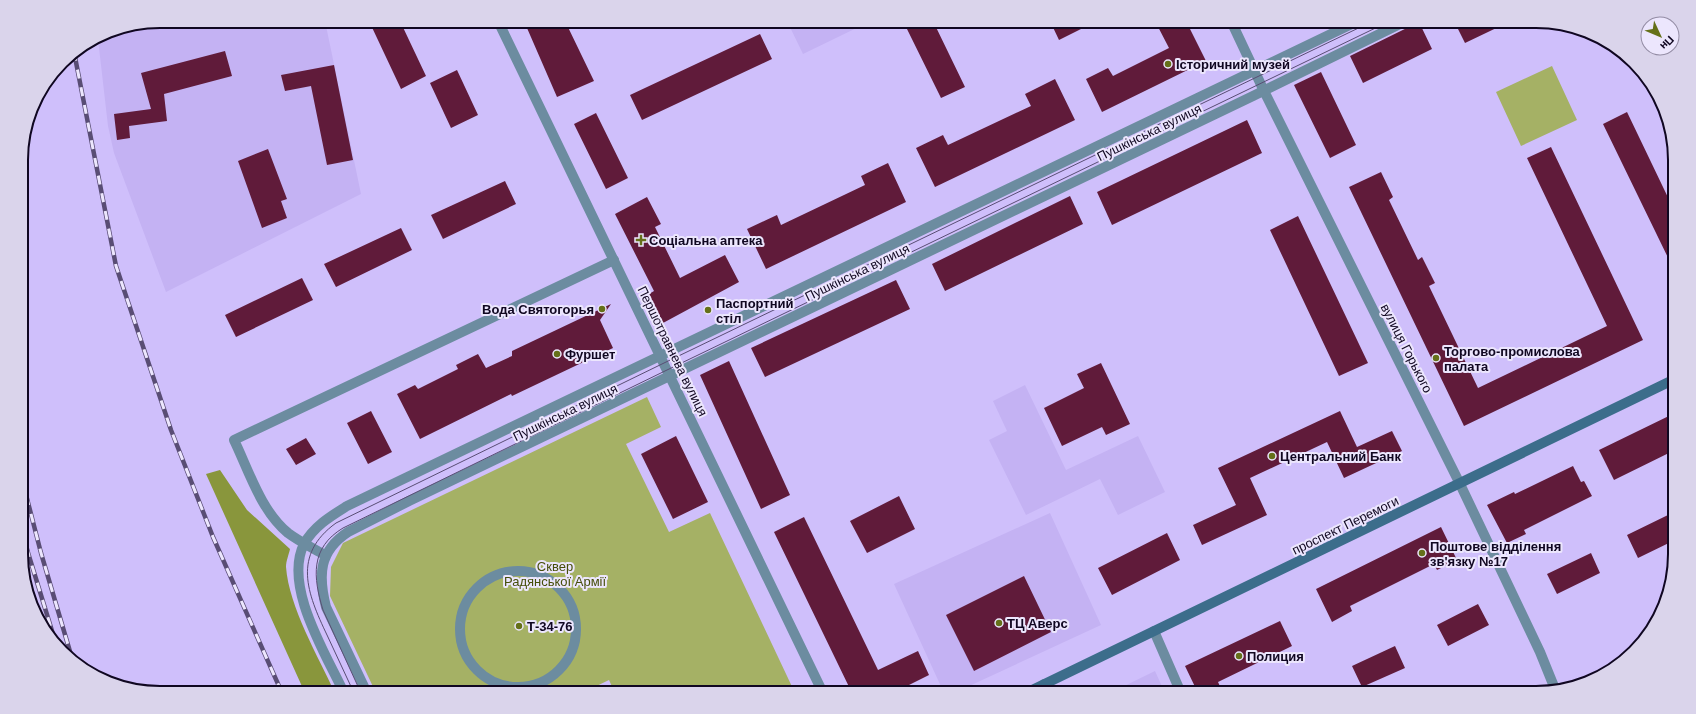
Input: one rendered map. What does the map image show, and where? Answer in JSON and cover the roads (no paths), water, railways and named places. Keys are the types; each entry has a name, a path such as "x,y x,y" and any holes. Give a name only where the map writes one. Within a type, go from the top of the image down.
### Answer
{"main road":[{"name":"проспект Перемоги","path":"1050,686 1154,631 1668,382"}],"street":[{"name":"Першотравнева вулиця","path":"501,28 820,686"},
{"name":"вулиця Горького","path":"1234,28 1460,484 1554,684"},
{"name":"Пушкінська вулиця","path":"304,544 327,518 347,506 1344,28"},
{"name":"Пушкінська вулиця","path":"325,555 338,539 348,532 416,498 1264,91 1392,28"},
{"path":"364,686 326,606 323,595 322,574 325,555 304,544 275,521 266,509 234,440 614,260"},
{"path":"304,544 299,560 298,578 301,598 341,686"},
{"path":"507,686 484,676 474,667 462,644 460,632 461,619 465,607 472,595 481,585 493,577 520,571 533,573 558,587 567,598 573,611 576,626 575,640 572,651 558,671 547,679 534,685 528,686"},
{"path":"1154,631 1178,686"}],"tram line":[{"path":"351,686 320,619 309,590 309,561 313,548 322,535 336,523 1358,28"},
{"path":"358,686 323,610 317,586 317,564 320,554 332,536 343,528 1375,28"}],"railway":[{"path":"75,59 116,266 171,430 213,537 279,686"},
{"path":"28,502 69,649"},
{"path":"28,552 51,629"}],"place":[{"name":"Історичний музей","path":"1168,64"},
{"name":"Соціальна аптека","path":"641,240"},
{"name":"Вода Святогорья","path":"602,309"},
{"name":"Паспортний стіл","path":"708,310"},
{"name":"Фуршет","path":"557,354"},
{"name":"Торгово-промислова палата","path":"1436,358"},
{"name":"Центральний Банк","path":"1272,456"},
{"name":"Поштове відділення зв'язку №17","path":"1422,553"},
{"name":"ТЦ Аверс","path":"999,623"},
{"name":"Т-34-76","path":"519,626"},
{"name":"Полиция","path":"1239,656"}],"park label":[{"name":"Сквер Радянської Армії","path":"555,574"}]}
